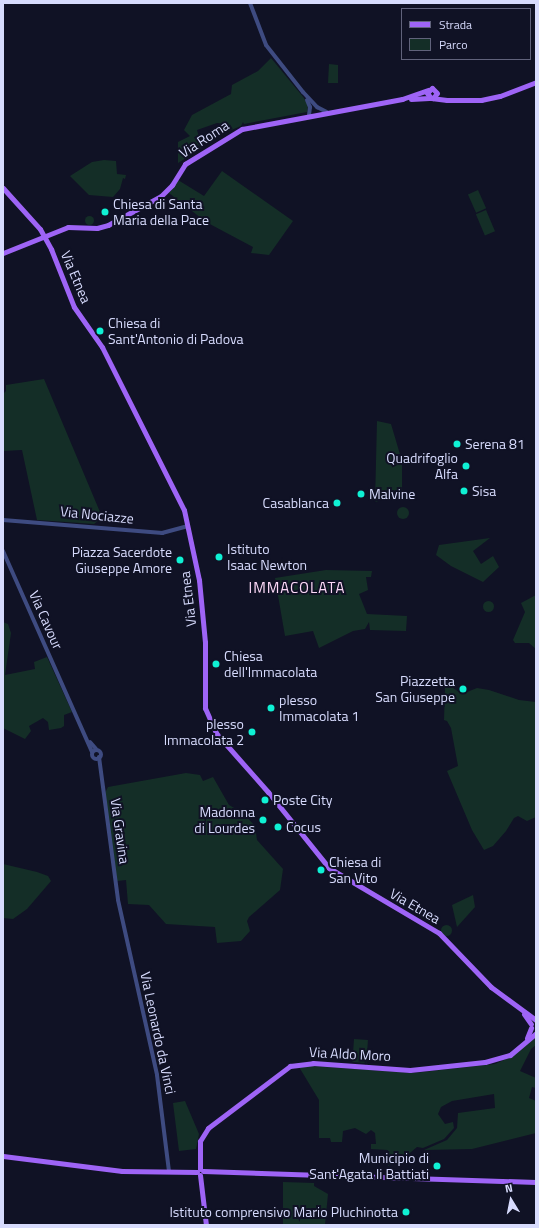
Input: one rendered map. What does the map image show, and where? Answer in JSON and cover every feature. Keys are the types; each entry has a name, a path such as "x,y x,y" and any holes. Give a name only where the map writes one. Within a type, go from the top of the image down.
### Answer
{"main road":[{"path":"402,99 489,99 536,82"},
{"path":"402,99 434,88 442,97 457,99"},
{"path":"428,90 431,98"},
{"path":"431,98 437,93"},
{"name":"Via Roma","path":"3,253 74,225 96,228 108,225 161,196 172,185 185,164 235,132 260,124 402,99"},
{"name":"Via Etnea","path":"3,188 44,236 74,307 102,347 182,507 195,551 204,627 205,708 216,733 268,792 328,868 439,934 453,946 491,987 521,1010"},
{"path":"521,1010 536,1020"},
{"path":"521,1010 534,1031 525,1042"},
{"name":"Via Aldo Moro","path":"206,1225 200,1172 200,1146 205,1132 290,1066 313,1063 428,1068 497,1061 510,1055 530,1038 534,1031 536,1020"},
{"path":"3,1156 122,1171 169,1171 536,1182"}],"street":[{"path":"250,3 258,18 264,41 303,92 317,107 328,112"},
{"path":"303,92 314,114"},
{"path":"314,114 317,107"},
{"name":"Via Nociazze","path":"3,520 53,522 116,530 169,532 188,526"},
{"name":"Via Cavour","path":"3,551 94,751"},
{"path":"94,751 100,752 97,758"},
{"path":"94,751 97,758"},
{"name":"Via Gravina","path":"97,758 118,900"},
{"name":"Via Leonardo da Vinci","path":"118,900 158,1074 169,1171"},
{"path":"530,1038 536,1037"}],"green space":[{"path":"271,58 304,98 308,105 307,112 244,124 243,122 241,126 229,131 225,124 217,123 197,130 202,148 178,163 178,142 190,136 184,130 192,115 231,94 232,85 258,71"},
{"path":"329,64 338,65 338,83 328,83"},
{"path":"104,160 116,161 117,174 126,175 125,179 123,178 120,189 113,197 89,195 70,176 92,162"},
{"path":"222,171 293,221 269,255 251,253 253,247 206,222 169,193 178,180 204,196"},
{"path":"478,190 486,208 476,213 468,194"},
{"path":"486,210 495,231 485,235 476,214"},
{"path":"89,215 94,220 89,225 84,220"},
{"path":"44,379 100,512 99,520 94,524 37,520 22,450 3,451 3,394 6,391 6,385"},
{"path":"377,421 391,424 402,461 402,490 384,495 385,499 375,502"},
{"path":"401,507 405,507 409,513 405,519 401,519 397,515 397,511"},
{"path":"490,538 473,551 481,564 493,556 499,567 483,582 451,566 436,555 439,545"},
{"path":"326,570 372,571 371,577 366,577 368,590 359,594 367,614 407,616 406,631 370,630 369,622 365,629 353,631 319,648 313,631 285,636 275,578"},
{"path":"536,595 536,649 529,643 515,643 513,640 525,612 521,603"},
{"path":"488,600 492,602 494,606 492,610 488,612 484,610 482,606 484,602"},
{"path":"3,622 8,624 11,633 5,675 35,669 34,662 47,657 72,712 64,715 64,726 61,728 49,730 48,722 43,718 29,726 31,731 25,739 3,728"},
{"path":"445,688 453,688 462,694 477,688 489,690 519,700 536,702 536,817 527,821 518,816 514,818 506,831 493,846 484,850 472,830 447,771 458,766 451,728 447,721 444,720"},
{"path":"186,773 200,775 203,781 213,777 229,805 243,813 255,826 257,840 283,869 280,890 249,917 247,921 250,931 241,941 217,943 215,927 166,924 149,905 128,904 126,880 117,881 105,793 108,787"},
{"path":"3,864 37,872 48,876 51,881 27,909 13,919 3,918"},
{"path":"473,895 475,907 457,927 452,905"},
{"path":"444,925 448,925 450,926 450,934 444,935 441,932 441,928"},
{"path":"354,1039 368,1040 366,1063 352,1062"},
{"path":"531,1039 536,1039 536,1045 531,1049 520,1071 536,1078 536,1088 532,1087 529,1098 536,1101 536,1133 472,1149 424,1150 447,1140 457,1128 458,1113 495,1108 494,1094 452,1101 441,1107 438,1114 445,1124 453,1122 454,1128 444,1139 423,1148 417,1147 405,1157 388,1166 388,1150 371,1149 371,1144 376,1144 375,1133 371,1130 366,1134 355,1128 343,1131 342,1142 331,1142 330,1138 319,1138 319,1100 299,1067 311,1066 414,1073 495,1064 513,1056"},
{"path":"185,1101 199,1134 196,1149 179,1151 173,1103"},
{"path":"283,1182 314,1183 314,1186 328,1194 325,1225 283,1225"}],"place":[{"name":"Chiesa di Santa Maria della Pace","path":"105,212"},
{"name":"Chiesa di Sant'Antonio di Padova","path":"100,331"},
{"name":"Serena 81","path":"457,444"},
{"name":"Quadrifoglio Alfa","path":"466,466"},
{"name":"Sisa","path":"464,491"},
{"name":"Malvine","path":"361,494"},
{"name":"Casablanca","path":"337,503"},
{"name":"Istituto Isaac Newton","path":"219,557"},
{"name":"Piazza Sacerdote Giuseppe Amore","path":"180,560"},
{"name":"Chiesa dell'Immacolata","path":"216,664"},
{"name":"Piazzetta San Giuseppe","path":"463,689"},
{"name":"plesso Immacolata 1","path":"271,708"},
{"name":"plesso Immacolata 2","path":"252,732"},
{"name":"Poste City","path":"265,800"},
{"name":"Madonna di Lourdes","path":"263,820"},
{"name":"Cocus","path":"278,827"},
{"name":"Chiesa di San Vito","path":"321,870"},
{"name":"Municipio di Sant'Agata li Battiati","path":"437,1166"},
{"name":"Istituto comprensivo Mario Pluchinotta","path":"406,1212"}],"district":[{"name":"IMMACOLATA","path":"297,588"}]}
